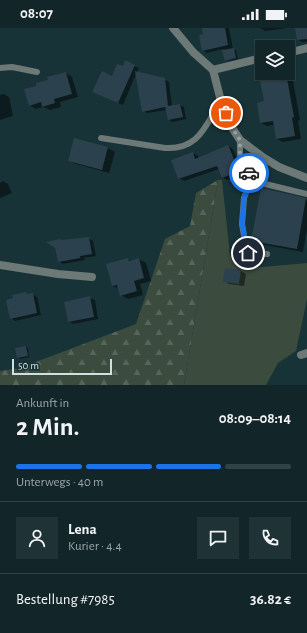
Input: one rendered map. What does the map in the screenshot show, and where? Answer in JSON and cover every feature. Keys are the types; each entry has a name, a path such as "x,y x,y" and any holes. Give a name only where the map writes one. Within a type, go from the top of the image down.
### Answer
{"street":[{"path":"173,28 194,52 213,70 221,101 231,126 240,140 279,167 307,178"},
{"path":"295,51 307,48"},
{"path":"213,70 255,60"},
{"path":"0,265 58,274 92,277"}],"lane":[{"path":"0,68 12,68 36,72"},
{"path":"101,138 165,148 175,149 183,147 191,144 197,138 221,101"},
{"path":"240,140 240,156 248,173 257,182 307,194"},
{"path":"252,177 244,198 242,224 246,246 248,253 267,254"}],"green space":[{"path":"218,180 222,180 230,255 251,268 307,263 307,299 296,351 278,363 266,385 184,385"},
{"path":"218,180 184,385 0,385 0,371 20,368 136,324 165,239 190,226 196,193"}],"building":[{"path":"202,28 225,28 228,45 202,51 199,35 203,34"},
{"path":"295,28 307,28 307,39 297,40"},
{"path":"234,48 236,58 225,61 222,50"},
{"path":"125,60 135,65 118,103 92,92 102,71 112,76 117,64 123,66"},
{"path":"135,71 165,78 168,106 180,104 183,117 168,120 165,107 142,112"},
{"path":"66,72 72,94 54,99 55,103 42,107 41,102 29,106 24,89 36,86 36,83 48,80 47,77"},
{"path":"260,80 287,80 294,117 292,118 295,136 276,139 273,121 260,123 257,103 264,101"},
{"path":"74,138 108,147 102,170 68,161"},
{"path":"228,145 239,171 222,178 217,166 178,179 171,160 193,152 195,159"},
{"path":"261,188 306,198 297,249 251,241"},
{"path":"89,237 92,254 58,262 55,248 46,242 60,239"},
{"path":"128,258 129,261 139,258 144,278 134,281 137,291 120,296 117,285 112,286 106,264"},
{"path":"225,268 241,270 239,284 223,282"},
{"path":"26,292 27,294 33,293 37,313 10,319 6,300 13,298 12,295"},
{"path":"90,296 94,317 68,322 64,302"},
{"path":"26,346 28,356 17,358 15,348"}],"way so far":[{"path":"226,113 231,126 240,140 240,156 249,173"}],"route":[{"path":"248,253 242,224 244,198 252,177 249,173"}]}
